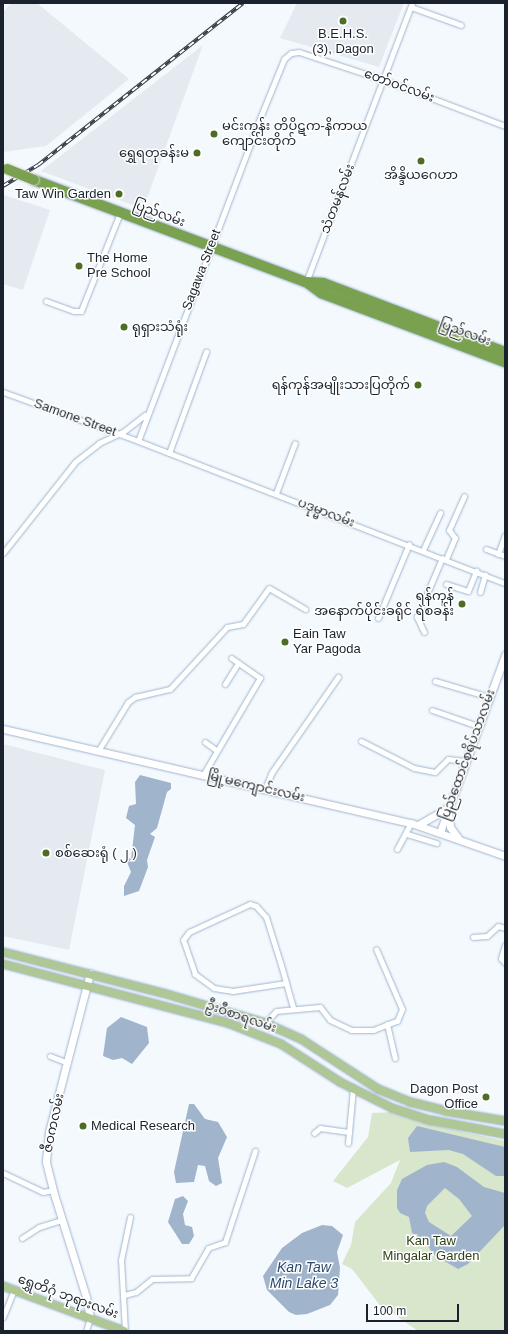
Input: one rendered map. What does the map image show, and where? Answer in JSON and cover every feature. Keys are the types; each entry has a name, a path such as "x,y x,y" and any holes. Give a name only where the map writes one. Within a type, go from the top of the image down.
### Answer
{"highway":[{"name":"ပြည်လမ်း","path":"5,168 120,213 306,282 321,293 505,362"},
{"name":"ပြည်လမ်း","path":"306,282 323,283 505,352"}],"main road":[{"name":"ပြည်ထောင်စုရိပ်သာလမ်း","path":"440,832 505,655"},
{"name":"မြို့မကျောင်းလမ်း","path":"3,729 414,824 458,838 505,856"},
{"path":"414,824 448,808 450,827 458,838"},
{"name":"ဦးဝီစာရလမ်း","path":"3,952 149,989 267,1024 300,1039 378,1089 416,1103 505,1121"},
{"path":"16,967 19,956"},
{"name":"ဦးဝီစာရလမ်း","path":"3,964 88,985 228,1023 264,1036 301,1056 349,1086 392,1108 430,1120 505,1134"},
{"name":"ဇီဝကလမ်း","path":"90,973 49,1132 46,1162 53,1190 86,1297 90,1318"},
{"path":"146,1001 149,989"},
{"path":"264,1036 267,1024"},
{"path":"349,1086 352,1073"},
{"path":"412,1114 416,1103"},
{"name":"ရွှေတိဂုံ ဘုရားလမ်း","path":"3,1286 125,1331"}],"street":[{"path":"411,5 461,25"},
{"name":"သံတမန်လမ်း","path":"306,282 384,80 411,5"},
{"name":"တော်ဝင်လမ်း","path":"291,53 299,52 384,80 505,126"},
{"name":"Sagawa Street","path":"138,440 146,414 284,59 291,53"},
{"path":"46,301 74,311 82,311 120,213"},
{"path":"169,453 206,352"},
{"name":"Samone Street","path":"3,392 147,444"},
{"path":"3,553 75,462 99,443 119,434 146,414"},
{"path":"276,493 295,443"},
{"name":"ပဒုမ္မာလမ်း","path":"147,444 409,544 505,583"},
{"path":"424,632 417,617 455,538 449,530 464,496"},
{"path":"423,550 440,513"},
{"path":"498,554 505,535"},
{"path":"378,618 409,544"},
{"path":"486,549 505,556"},
{"path":"446,584 468,591 476,571"},
{"path":"480,592 485,575"},
{"path":"98,751 128,702 135,697 170,689 227,627 243,624 269,588 305,609"},
{"path":"203,775 216,750 260,678 230,658"},
{"path":"225,684 238,663"},
{"path":"265,789 272,772 338,677"},
{"path":"435,681 489,697"},
{"path":"432,710 478,726"},
{"path":"361,741 414,768 435,772 448,759 465,761"},
{"path":"205,742 216,750"},
{"path":"398,849 406,834 414,824"},
{"path":"406,834 437,844"},
{"path":"286,982 233,991 214,988 195,974 182,940 190,932 250,904 256,906 266,917 286,982 292,1008"},
{"path":"473,937 482,938 498,926 504,925"},
{"path":"505,945 501,958 505,963"},
{"path":"267,1024 276,1011 292,1008 320,1007 330,1020 356,1031 373,1030 397,1020 402,1009 376,949"},
{"path":"387,1024 395,1058"},
{"path":"50,1056 68,1063"},
{"path":"348,1143 349,1086"},
{"path":"314,1133 320,1128 349,1132"},
{"path":"124,1295 136,1292 152,1279 191,1278 208,1248 225,1242 255,1151"},
{"path":"3,1173 43,1192 53,1190"},
{"path":"125,1331 121,1260 130,1216"},
{"path":"22,1238 38,1227 62,1220"},
{"path":"3,1317 14,1290"},
{"path":"86,1331 90,1318"}],"shaded area":[{"path":"11,3 37,3 129,79 46,146 3,152 3,12"},
{"name":"B.E.H.S. (3), Dagon","path":"297,3 404,3 379,67 280,38"},
{"path":"203,45 143,209 41,171"},
{"path":"4,195 50,210 23,290 3,284"},
{"name":"စစ်ဆေးရုံ ( ၂ )","path":"3,744 105,770 69,950 3,936"}],"green space":[{"name":"Kan Taw Mingalar Garden","path":"397,1112 438,1126 505,1141 505,1331 418,1331 379,1304 352,1269 342,1264 351,1245 355,1222 391,1183 400,1160 347,1188 333,1181 368,1137 372,1113"}],"water":[{"path":"140,775 171,783 171,789 167,792 157,828 150,834 155,837 147,860 148,867 139,891 124,896 124,886 131,872 125,857 131,859 135,825 126,818 129,806 136,804 135,782"},
{"path":"121,1017 147,1027 149,1043 132,1064 122,1058 113,1060 103,1056 107,1028"},
{"path":"189,1104 194,1104 205,1119 218,1122 227,1137 218,1158 222,1183 216,1186 209,1181 205,1166 198,1165 194,1182 176,1183 174,1172"},
{"path":"417,1126 505,1147 505,1176 496,1176 463,1154 449,1150 410,1152 408,1138"},
{"path":"444,1162 457,1167 484,1187 505,1193 505,1225 468,1264 458,1269 434,1255 425,1242 412,1233 409,1217 400,1213 397,1208 397,1190 402,1179 427,1165","holes":["445,1188 459,1199 472,1216 451,1236 429,1222 425,1213 427,1206"]},
{"path":"183,1196 188,1201 183,1214 185,1225 192,1227 194,1236 189,1244 182,1244 168,1222 175,1199"},
{"name":"Kan Taw Min Lake 3","path":"322,1225 332,1226 343,1235 337,1252 340,1268 338,1295 330,1305 307,1314 296,1315 289,1312 267,1290 263,1276 282,1248 302,1233"}],"railway":[{"path":"3,186 38,165 243,3"}],"place":[{"name":"B.E.H.S. (3), Dagon","path":"343,21"},
{"name":"မင်းကွန်း တိပိဋက-နိကာယ ကျောင်းတိုက်","path":"214,134"},
{"name":"ရွှေရတုခန်းမ","path":"197,153"},
{"name":"အိန္ဒိယဂေဟာ","path":"421,161"},
{"name":"Taw Win Garden","path":"119,194"},
{"name":"The Home Pre School","path":"79,266"},
{"name":"ရုရှားသံရုံး","path":"124,327"},
{"name":"ရန်ကုန်အမျိုးသားပြတိုက်","path":"418,385"},
{"name":"ရန်ကုန် အနောက်ပိုင်းခရိုင် ရဲစခန်း","path":"462,604"},
{"name":"Eain Taw Yar Pagoda","path":"285,642"},
{"name":"စစ်ဆေးရုံ ( ၂ )","path":"46,853"},
{"name":"Dagon Post Office","path":"486,1097"},
{"name":"Medical Research","path":"83,1126"}]}
